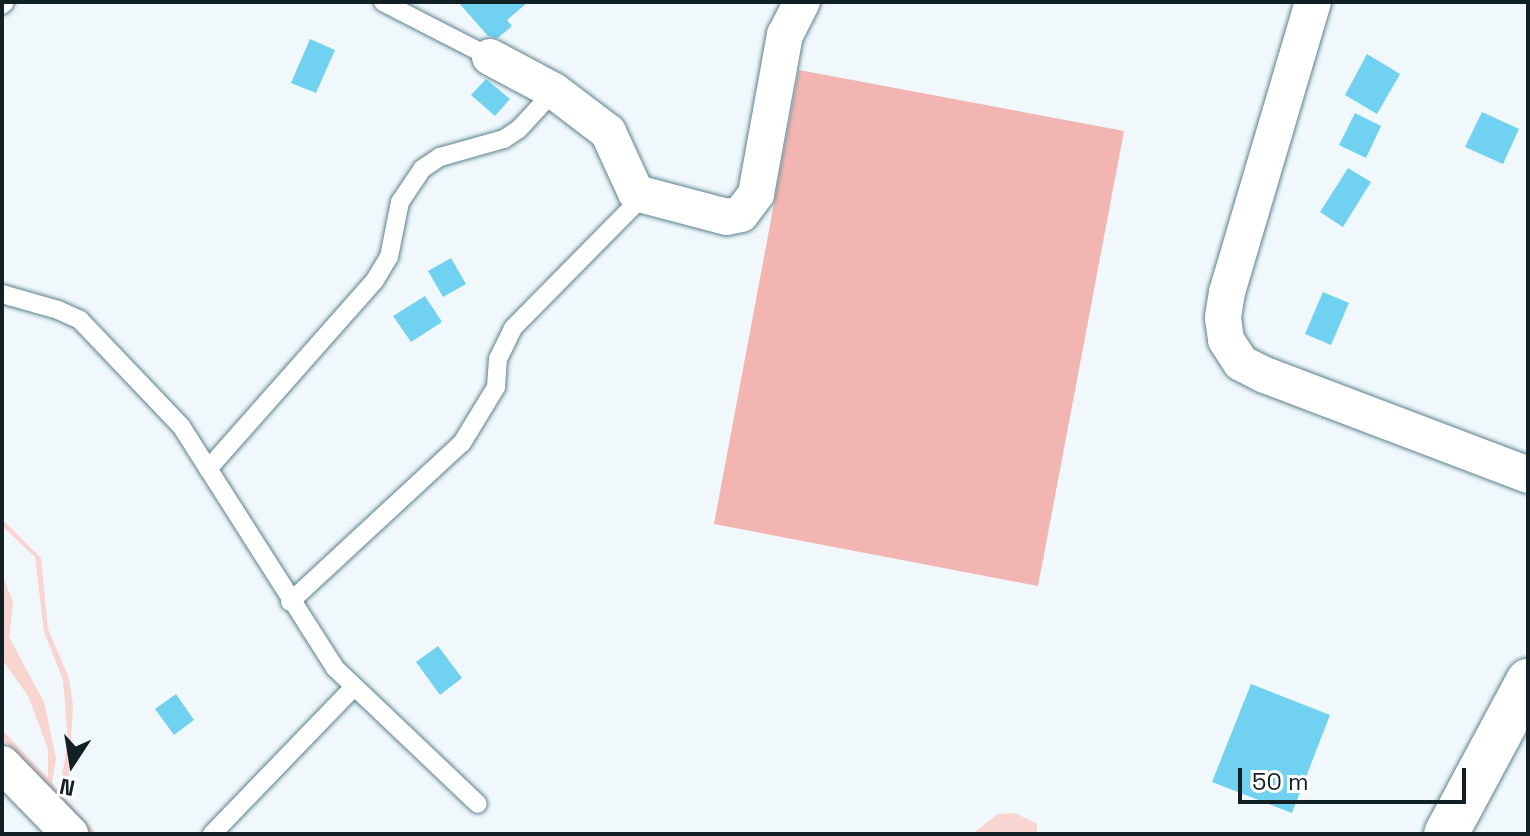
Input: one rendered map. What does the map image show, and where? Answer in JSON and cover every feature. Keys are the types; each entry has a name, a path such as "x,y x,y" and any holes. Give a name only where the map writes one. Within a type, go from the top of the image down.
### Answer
{"street":[{"path":"490,57 554,91 608,132 630,183 642,197 727,217 741,214 751,204 761,179 785,35 802,2"},
{"path":"1313,2 1227,292 1223,318 1226,340 1241,363 1265,375 1528,475"},
{"path":"1446,834 1528,681"},
{"path":"2,764 70,834"}],"lane":[{"path":"383,2 490,57"},
{"path":"208,469 375,280 389,257 400,202 422,169 440,157 504,139 519,129 554,91"},
{"path":"290,602 462,443 496,387 498,359 513,328 642,197"},
{"path":"2,294 58,310 80,320 181,426 290,602 335,668 478,804"},
{"path":"212,834 354,687"}],"shaded area":[{"path":"799,70 1124,131 1038,586 714,524"},
{"path":"2,519 41,558 48,629 69,678 73,705 69,774 62,795 97,834 87,831 2,738 2,730 48,778 48,749 28,696 2,659 2,574 13,602 9,637 44,702 56,758 52,783 59,792 68,741 63,680 44,632 35,557 2,526"},
{"path":"1015,813 1037,824 1037,834 972,834 998,814"}],"building":[{"path":"458,2 528,2 507,20 512,26 498,38 488,36"},
{"path":"310,39 335,50 316,93 291,83"},
{"path":"1367,54 1400,74 1377,114 1345,95"},
{"path":"486,79 510,99 495,116 471,95"},
{"path":"1482,112 1519,129 1503,164 1465,147"},
{"path":"1355,113 1381,126 1366,158 1339,145"},
{"path":"1348,168 1371,182 1343,227 1320,212"},
{"path":"451,258 466,284 443,297 428,271"},
{"path":"1323,292 1349,303 1331,345 1305,334"},
{"path":"425,296 442,322 411,342 393,316"},
{"path":"438,646 462,678 440,695 416,662"},
{"path":"1251,684 1330,715 1292,813 1212,782"},
{"path":"176,694 194,720 174,735 155,709"}]}
